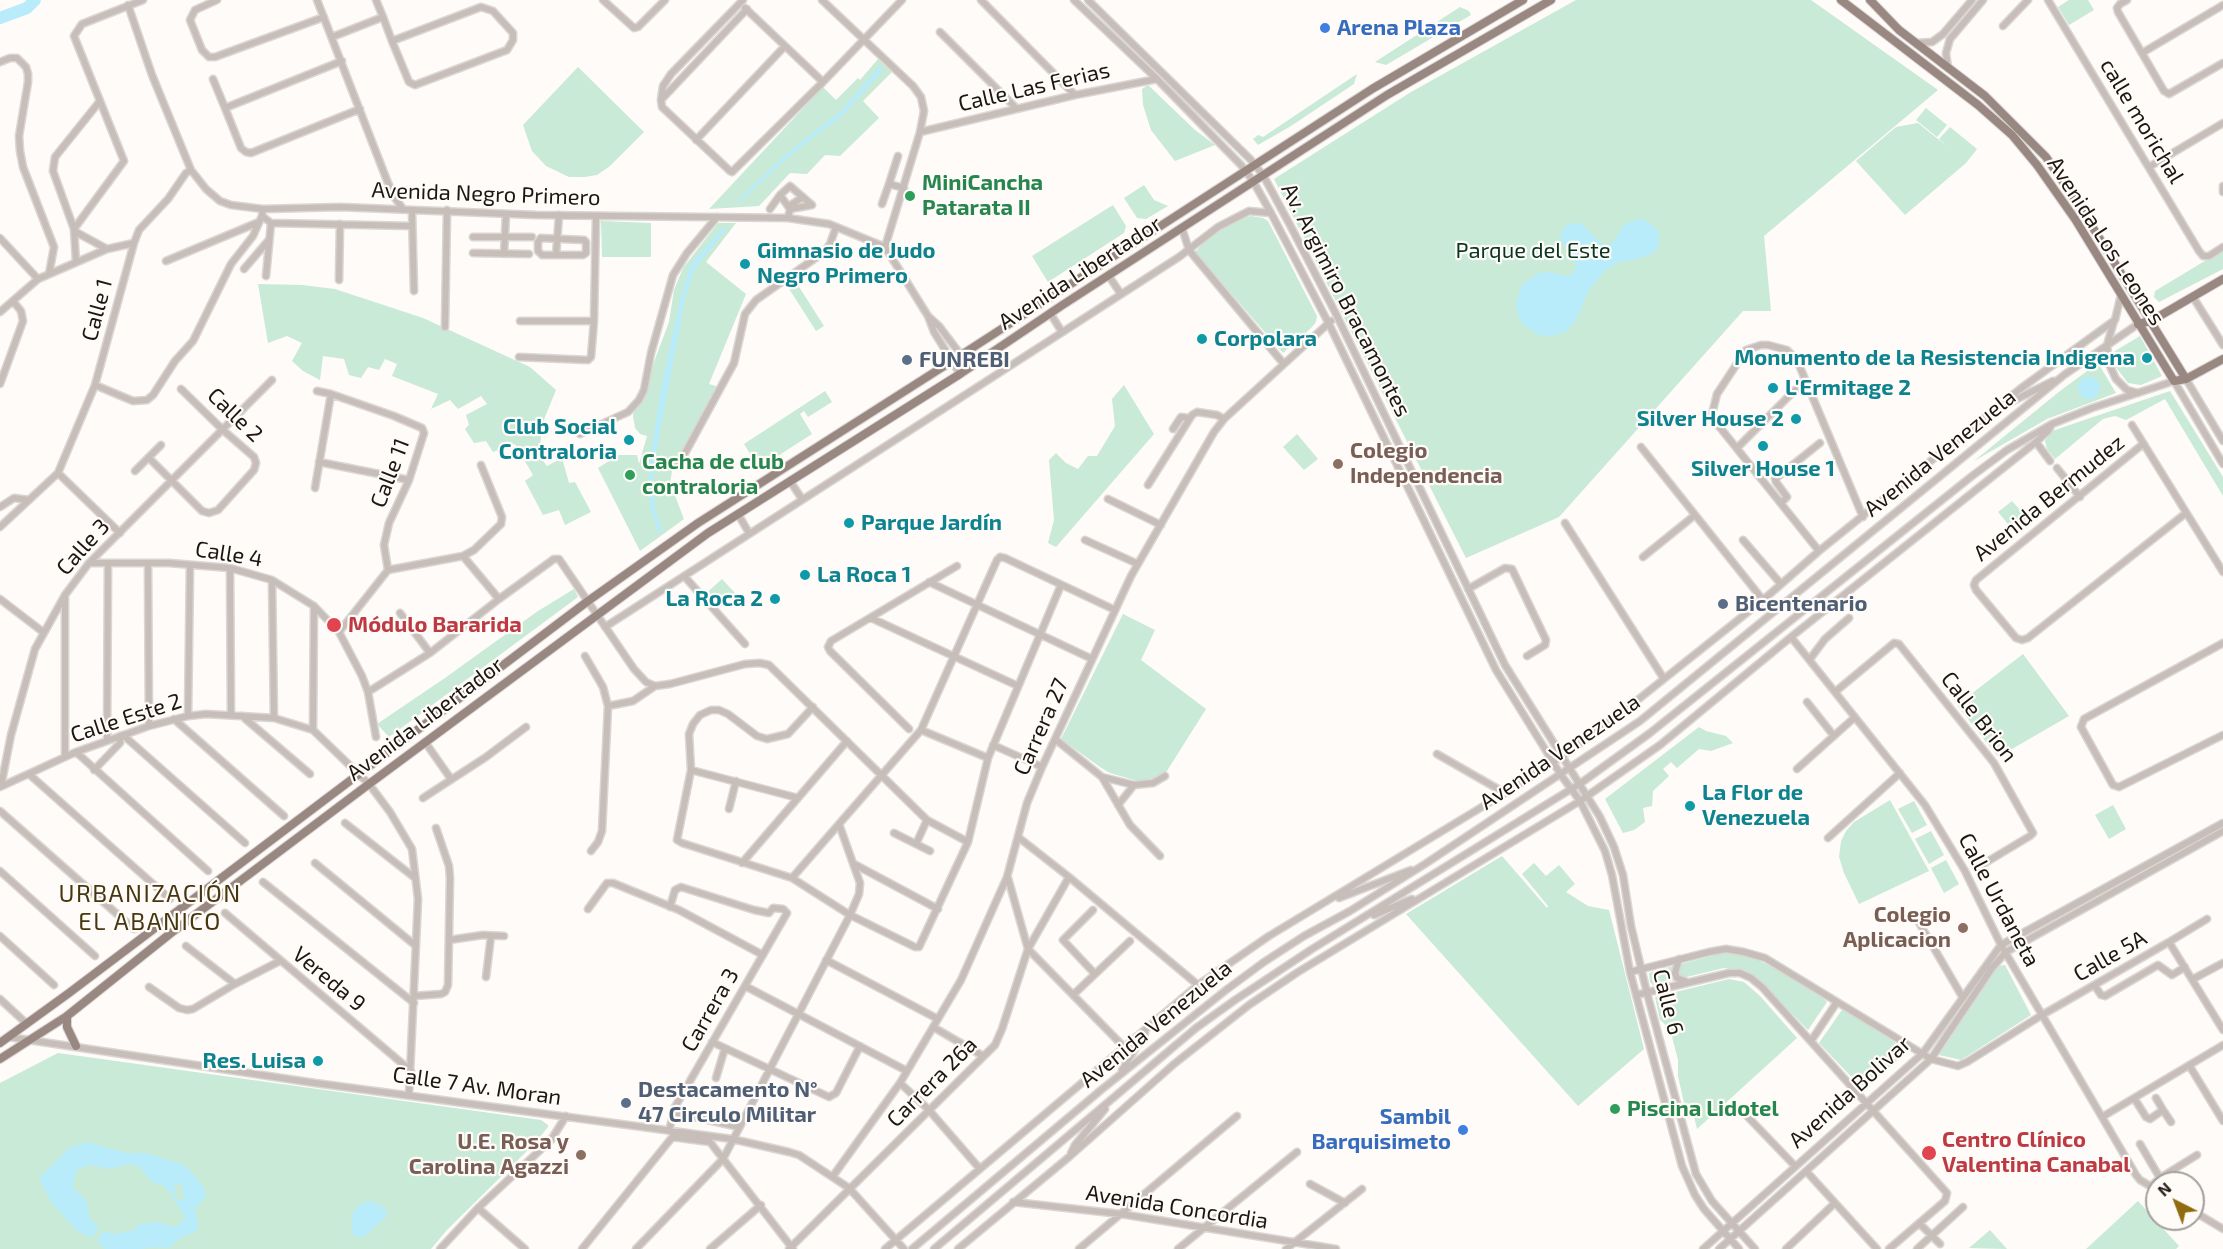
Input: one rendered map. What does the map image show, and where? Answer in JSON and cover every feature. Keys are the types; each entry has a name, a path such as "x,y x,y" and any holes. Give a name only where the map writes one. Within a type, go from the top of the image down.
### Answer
{"main road":[{"name":"Avenida Libertador","path":"0,1043 588,601 698,523 1372,89 1523,0"},
{"name":"Avenida Libertador","path":"0,1059 66,1016 171,933 425,741 708,533 960,374 1108,275 1387,95 1551,0"},
{"name":"Avenida Los Leones","path":"1841,0 1978,105 2012,135 2037,165 2075,219 2174,381"},
{"name":"Avenida Los Leones","path":"1870,0 1886,18 1985,96 2046,157 2079,205 2186,379"},
{"name":"Avenida Venezuela","path":"2138,324 2151,321 2223,280"},
{"name":"Avenida Venezuela","path":"2174,381 2186,379 2223,359"},
{"path":"66,1016 67,1027 76,1046"}],"street":[{"path":"74,230 124,161 74,36 82,24 140,0"},
{"path":"217,0 195,10 190,20 202,50 209,57 215,57 324,17"},
{"path":"317,0 388,183 403,209"},
{"path":"376,0 383,17 392,40 409,82 415,85 507,50 513,40 513,33 493,11 481,7 392,40"},
{"path":"603,0 634,28 638,27 665,0"},
{"path":"822,0 913,86 921,97 924,111 920,132 885,247 928,316 934,332 960,374"},
{"path":"822,82 747,9 742,1 671,74 663,86 661,100 662,107 696,140 730,171 735,171 822,82 864,39 902,0"},
{"path":"981,0 1075,95"},
{"path":"1074,0 1157,79 1246,170 1271,213 1329,324 1496,670 1561,775 1580,801 1605,851 1612,875 1630,972 1682,1166 1695,1195 1739,1249"},
{"name":"Av. Argimiro Bracamontes","path":"1088,0 1263,175 1336,314 1505,665 1563,756"},
{"path":"1916,43 1932,42 1943,34 1972,0"},
{"path":"1948,68 1946,53 1950,39 1983,0"},
{"path":"2003,26 2028,0"},
{"name":"calle morichal","path":"2048,0 2199,251 2203,256 2209,256 2223,247"},
{"path":"2127,0 2120,4 2117,8 2118,12 2164,91 2169,94 2223,63"},
{"name":"Avenida Negro Primero","path":"128,5 152,75 191,170 206,189 220,201 262,216 403,209 559,216 788,218 836,227 885,247"},
{"path":"2142,53 2223,5"},
{"path":"661,100 747,9"},
{"path":"333,37 383,17"},
{"path":"940,32 1016,108"},
{"path":"696,140 785,46"},
{"path":"0,62 17,58 26,67 28,74 19,136 20,151 23,167 54,246 49,274"},
{"path":"225,108 342,61"},
{"path":"213,79 242,148 246,152 251,153 360,109"},
{"name":"Calle Las Ferias","path":"920,132 1016,108 1157,79"},
{"path":"76,262 74,230 53,171 55,157 100,101"},
{"path":"2149,167 2223,123"},
{"path":"882,204 898,156"},
{"name":"Calle 1","path":"0,527 58,473 95,385 139,230 168,199 186,173 191,170"},
{"path":"889,184 904,188"},
{"path":"770,208 790,186 811,203 811,206 790,207"},
{"path":"2223,186 2223,192"},
{"path":"780,195 790,207"},
{"path":"788,218 790,207 803,196"},
{"path":"412,210 414,291"},
{"path":"445,327 447,210"},
{"path":"605,627 1189,250 1218,227 1249,211 1271,213"},
{"path":"504,254 506,214"},
{"path":"262,216 271,223 412,226"},
{"path":"166,261 262,216"},
{"path":"95,385 134,401 147,400 153,395 175,361 193,341 231,264 253,236 262,216"},
{"path":"556,255 559,216"},
{"path":"519,357 588,360 591,357 596,216"},
{"path":"580,434 628,412 639,400 644,390 651,353 673,275 687,253 717,217"},
{"path":"266,276 271,223"},
{"path":"339,280 340,224"},
{"path":"678,466 734,363 745,314 756,300 824,252 830,244 836,227"},
{"path":"1182,228 1189,250 1283,363"},
{"path":"74,230 107,249"},
{"path":"473,237 532,237"},
{"path":"0,238 38,279"},
{"path":"541,238 557,239 584,240 586,253 583,255 540,254 538,242 541,238"},
{"path":"244,269 268,240"},
{"path":"0,312 38,279 107,249 134,243"},
{"path":"473,253 529,254"},
{"path":"1108,275 1121,294"},
{"path":"2121,295 2106,345 2109,364 2116,379 2127,390 2138,393"},
{"path":"2193,297 2223,345"},
{"path":"0,384 23,321 21,311 13,300"},
{"path":"1050,313 1062,332"},
{"name":"Carrera 27","path":"833,1176 900,1083 961,980 1007,877 1027,803 1042,767 1114,610 1138,564 1224,419 1283,363 1329,324 1336,314"},
{"path":"928,316 939,326 970,367"},
{"name":"Avenida Venezuela","path":"885,1249 1197,985 1269,936 1563,756 1763,600 2020,389 2115,320"},
{"path":"520,321 594,321"},
{"name":"Avenida Venezuela","path":"912,1249 1195,1014 1264,962 1425,864 1640,721 2064,375 2138,324"},
{"path":"1820,551 1714,420 1712,414 1717,394 1746,350 1761,345 1787,350 1797,360 1863,517"},
{"path":"1992,412 2064,375"},
{"name":"Avenida Los Leones","path":"2186,379 2223,441"},
{"name":"Calle 3","path":"0,787 2,762 36,650 43,632 65,595 89,562 272,380"},
{"name":"Avenida Venezuela","path":"934,1249 1196,1028 1273,973 1581,783 1650,733 2007,450 2052,424 2174,381"},
{"name":"Avenida Los Leones","path":"2174,381 2223,464"},
{"name":"Calle 2","path":"149,458 202,511 209,513 218,510 254,470 256,463 254,457 181,389"},
{"path":"1737,448 1795,390"},
{"name":"Calle 11","path":"317,392 331,394 422,428 424,433 409,480 389,523 384,545 388,570"},
{"path":"315,488 331,394"},
{"path":"1148,484 1189,418 1197,412 1224,419"},
{"path":"1173,429 1181,417 1189,418"},
{"name":"Avenida Venezuela","path":"958,1249 1070,1156 1174,1064 1249,1005 1298,972 1580,801 1660,745 1791,637 2036,442 2052,424"},
{"path":"2132,425 2223,573"},
{"path":"2036,442 2050,461"},
{"path":"1781,503 1787,496 1775,479 1820,443"},
{"name":"Avenida Bermudez","path":"2143,444 1976,580 1974,585 1976,590 2016,638 2022,640 2028,638 2186,513"},
{"path":"135,471 161,445"},
{"path":"1641,447 1763,600"},
{"path":"319,462 409,480"},
{"path":"339,632 388,570 463,556 474,550 501,524 502,517 481,465"},
{"path":"2057,468 2080,496"},
{"path":"58,473 120,533"},
{"path":"790,481 802,499"},
{"path":"0,507 14,498 29,500"},
{"path":"1108,499 1161,525"},
{"path":"738,514 749,532"},
{"path":"1643,557 1695,516"},
{"path":"1564,523 1664,679"},
{"path":"1085,540 1138,564"},
{"path":"1743,540 1781,584"},
{"path":"463,556 499,599"},
{"path":"792,878 921,730 1000,557 1114,610"},
{"path":"368,692 430,653 554,559 562,562 634,669 655,686"},
{"name":"Calle 4","path":"89,562 230,568 272,580 314,606 339,632 368,692 376,737"},
{"path":"108,563 108,741"},
{"path":"148,563 149,726"},
{"path":"188,716 190,566"},
{"path":"909,729 830,651 828,646 831,641 957,566"},
{"path":"230,568 231,714"},
{"path":"1468,589 1505,568 1512,568 1546,640 1545,645 1527,656"},
{"path":"684,576 745,644"},
{"path":"272,580 274,718"},
{"path":"929,582 1092,659"},
{"path":"813,707 788,734 766,739 757,736 719,710 711,710 700,715 689,734 691,770 677,840 792,878 850,915 919,947 968,842 988,758 1061,585"},
{"path":"65,595 65,757"},
{"path":"1,604 43,632"},
{"path":"314,606 314,730"},
{"path":"400,613 430,653"},
{"path":"871,618 1018,686"},
{"path":"1810,659 1825,639 1849,618"},
{"name":"Calle Urdaneta","path":"1791,637 1925,805 1951,845 2001,945 2136,1175 2145,1182"},
{"name":"Calle Brion","path":"1835,692 1894,643 1899,644 1906,652 1994,763 2032,833 2030,837 1980,866"},
{"path":"2223,644 2084,719 2081,727 2116,786 2223,735"},
{"path":"585,656 603,687 608,706 602,831 591,850"},
{"path":"608,706 633,701 655,686 745,663 760,663 774,668 927,820 968,842"},
{"path":"1807,702 1834,736"},
{"name":"Calle Este 2","path":"0,787 76,752 121,735 188,716 231,714 274,718 314,730 369,784 390,812 412,849 418,899 409,1095"},
{"path":"242,716 310,774"},
{"path":"1797,769 1855,717"},
{"path":"174,719 284,816"},
{"path":"423,798 486,757 526,727"},
{"path":"921,730 988,758"},
{"path":"94,770 120,743 121,735"},
{"path":"121,735 245,843"},
{"path":"1054,739 1102,777 1130,825 1160,856"},
{"path":"2216,739 2223,742"},
{"path":"425,741 451,779"},
{"path":"742,862 847,741"},
{"path":"993,746 1042,767"},
{"path":"76,752 208,871"},
{"path":"1437,754 1505,793"},
{"name":"Calle 6","path":"1563,756 1588,795 1614,847 1623,875 1641,969 1693,1166 1703,1188 1731,1224 1755,1249"},
{"path":"691,770 798,798"},
{"path":"1827,838 1900,773"},
{"path":"30,775 170,899"},
{"path":"1102,777 1134,785 1153,783 1165,776"},
{"path":"729,809 736,782"},
{"path":"1118,804 1134,785"},
{"path":"0,811 134,929"},
{"path":"916,844 927,820"},
{"path":"345,823 415,878"},
{"name":"Avenida Bolivar","path":"1703,1249 1923,1053 2001,945 2223,823"},
{"path":"636,1249 723,1159 850,915 859,894 860,883 839,824"},
{"path":"263,882 414,1000 441,994 447,989 450,878 449,866 436,828"},
{"name":"Avenida Bolivar","path":"1719,1249 1931,1059 1992,968 2006,952 2223,831"},
{"path":"894,833 930,851"},
{"path":"1018,837 1197,985"},
{"path":"315,863 416,946"},
{"path":"854,864 938,909"},
{"path":"1326,903 1425,864"},
{"path":"0,872 95,956"},
{"path":"1007,877 1028,949 1125,1047"},
{"name":"Carrera 26a","path":"791,1248 994,1045 1002,1029 1028,949 1069,877"},
{"path":"588,909 607,883 613,883 670,907 763,955"},
{"name":"Carrera 3","path":"670,907 675,890 681,887 765,913 769,913 773,908 787,913 674,1112 670,1134"},
{"path":"1357,922 1430,892"},
{"path":"1093,910 1063,940 1095,974"},
{"name":"Vereda 9","path":"225,913 411,1071"},
{"path":"1917,919 1963,998"},
{"path":"2169,942 2207,919"},
{"path":"449,940 483,935 504,936"},
{"path":"0,936 54,985"},
{"path":"486,977 491,936"},
{"path":"1074,994 1130,941"},
{"name":"Calle 5A","path":"1931,1059 1962,1065 2042,1015 2169,942 2223,1030"},
{"path":"186,946 235,984"},
{"path":"1630,972 1726,949 1765,958 1931,1059"},
{"path":"825,960 938,1019"},
{"path":"1679,960 1675,973 1677,978 1688,982"},
{"path":"149,987 179,1008 187,1010 199,1006 235,984 280,962"},
{"path":"2193,979 2223,963"},
{"path":"2095,986 2100,995 2105,996 2158,965 2172,975 2185,967"},
{"path":"1636,995 1729,973 1740,973 1751,978 1811,1041 1947,1193 1945,1201 1889,1249"},
{"path":"745,986 907,1071"},
{"path":"0,999 27,1024"},
{"path":"1811,1041 1837,1002"},
{"path":"1112,1081 1131,1059 1153,1023"},
{"path":"933,1027 983,1056"},
{"name":"Calle 7 Av. Moran","path":"9,1037 566,1116 708,1141 761,1205 791,1248"},
{"path":"712,1042 829,1097 836,1093 860,1046"},
{"path":"2102,1117 2223,1045"},
{"path":"716,1078 725,1048"},
{"path":"2189,1065 2223,1121"},
{"path":"900,1083 928,1109 980,1169"},
{"path":"2134,1098 2148,1119 2163,1110"},
{"path":"2156,1098 2171,1122"},
{"path":"1070,1156 1075,1144 1113,1099"},
{"path":"674,1112 739,1127"},
{"path":"1746,1115 1795,1166"},
{"path":"440,1249 478,1208 551,1140 566,1116"},
{"path":"1079,1249 1237,1116"},
{"path":"582,1249 670,1134 677,1131 732,1139 799,1155 849,1188 904,1249"},
{"path":"1674,1138 1684,1135"},
{"path":"2140,1144 2156,1171"},
{"path":"1178,1249 1297,1152"},
{"path":"2171,1171 2197,1155"},
{"path":"1806,1171 1877,1249"},
{"path":"1310,1184 1345,1203"},
{"path":"1286,1249 1362,1190"},
{"name":"Avenida Concordia","path":"1013,1202 1121,1214 1336,1249"},
{"path":"1786,1249 1835,1203"},
{"path":"710,1249 761,1205"},
{"path":"1917,1249 1963,1207"},
{"path":"478,1208 525,1249"},
{"path":"2205,1218 2223,1229"},
{"path":"1919,1223 1940,1245"}],"green space":[{"name":"Parque del Este","path":"1576,0 1811,0 1938,90 1764,236 1771,311 1743,311 1559,517 1466,558 1274,179 1411,92"},
{"path":"2069,0 2088,0 2094,10 2069,25 2058,7"},
{"path":"1460,7 1469,11 1471,15 1386,65 1375,62"},
{"path":"878,59 892,72 863,101 879,118 840,156 825,155 807,174 790,173 759,206 709,209 823,87 836,100 858,78 860,80"},
{"path":"578,67 644,132 610,166 597,175 569,177 546,166 532,151 523,125"},
{"path":"1357,74 1354,84 1291,126 1258,145 1253,139 1258,135 1263,137"},
{"path":"1148,85 1195,130 1215,145 1175,161 1151,130 1143,105 1142,89"},
{"path":"1926,108 1947,125 1937,137 1916,120"},
{"path":"1918,123 1948,147 1939,139 1950,127 1977,149 1966,163 1905,215 1856,161 1896,127"},
{"path":"1144,185 1154,200 1168,206 1146,219 1137,218 1124,198"},
{"path":"1113,205 1126,226 1124,233 1048,282 1032,256"},
{"path":"1251,216 1268,221 1317,316 1311,328 1283,353 1195,252 1219,230 1239,219"},
{"path":"601,221 651,223 651,257 602,257"},
{"path":"718,223 736,223 706,262 746,294 709,384 719,387 699,427 678,459 672,459 670,483 684,519 640,551 598,468 609,461 611,455 637,455 639,464 647,436 640,434 635,428 633,416 635,404 642,394 669,322 674,290 683,268"},
{"path":"2223,250 2223,269 2159,302 2154,297 2155,291"},
{"path":"794,279 824,326 816,331 786,284"},
{"path":"258,284 302,285 335,289 423,318 530,367 556,390 543,422 539,455 547,466 562,458 569,483 575,482 591,512 565,525 559,510 543,515 525,481 533,475 515,444 493,452 486,441 474,443 465,429 469,425 466,415 487,404 481,396 458,409 450,400 431,409 438,394 392,376 397,364 385,359 379,370 368,367 361,378 349,375 344,359 323,356 320,380 303,371 292,361 302,343 287,336 268,343"},
{"path":"2140,336 2162,376 2141,385 2128,383 2112,362 2115,351"},
{"path":"2098,363 2116,393 2047,419 1974,461 2060,391"},
{"path":"1124,385 1154,434 1056,547 1048,543 1054,520 1049,460 1056,453 1066,463 1078,469 1088,456 1097,456 1115,426 1112,399"},
{"path":"825,391 832,402 808,417 804,411 800,414 812,434 759,468 744,444"},
{"path":"2170,391 2223,477 2223,496 2165,399 2126,420 2115,416 2103,419 2055,459 2047,449 2045,441 2052,431"},
{"path":"1297,434 1318,459 1304,470 1283,447"},
{"path":"2012,501 2027,518 2012,529 1998,512"},
{"path":"722,579 735,593 716,610 703,596"},
{"path":"574,589 578,597 389,737 377,724 538,611"},
{"path":"1123,614 1155,630 1141,660 1206,709 1165,774 1141,782 1110,773 1061,739"},
{"path":"2023,654 2069,716 1998,757 1957,705"},
{"path":"1699,727 1726,736 1733,743 1711,751 1699,749 1677,768 1671,762 1663,769 1669,776 1653,791 1652,806 1643,808 1645,822 1634,830 1623,833 1605,799"},
{"path":"1890,800 1929,871 1859,904 1839,857 1841,841 1854,822"},
{"path":"1914,801 1927,825 1912,833 1898,809"},
{"path":"2113,805 2126,829 2109,839 2095,815"},
{"path":"1931,831 1944,855 1929,864 1915,839"},
{"path":"1502,856 1547,908 1548,906 1522,874 1534,863 1546,876 1559,865 1575,884 1566,892 1588,906 1609,910 1644,1049 1578,1106 1406,914"},
{"path":"1946,860 1959,884 1944,893 1931,868"},
{"path":"1730,951 1744,953 1784,973 1827,1002 1808,1030 1759,980 1745,971 1724,968 1653,985 1650,982 1651,972"},
{"path":"2005,965 2031,1015 1961,1060 1939,1055 1998,966"},
{"path":"1729,979 1744,982 1760,996 1797,1038 1697,1129 1692,1108 1684,1103 1678,1076 1678,1060 1670,1029 1660,1020 1655,997"},
{"path":"1844,1007 1907,1051 1864,1090 1819,1043"},
{"path":"58,1053 541,1120 548,1127 431,1249 0,1249 0,1083"},
{"path":"2138,1201 2145,1209 2145,1231 2165,1231 2179,1246 2176,1249 2086,1249"},
{"path":"1990,1230 2007,1249 1969,1248"}],"water":[{"path":"880,66 884,69 843,115 788,157 741,201 737,201 786,154 840,112"},
{"path":"1638,219 1646,220 1658,230 1659,245 1653,253 1617,263 1606,270 1589,290 1575,322 1565,332 1552,336 1538,335 1523,324 1516,304 1522,285 1538,273 1549,272 1567,276 1572,274 1576,268 1575,262 1560,239 1563,228 1571,223 1582,224 1607,246 1613,242 1625,224"},
{"path":"722,228 727,228 695,268 685,298 653,469 655,508 662,531 659,533 650,507 649,467 661,390 681,296 691,264"},
{"path":"2089,377 2097,380 2100,388 2097,396 2089,399 2081,396 2078,388 2081,380"},
{"path":"87,1142 126,1153 147,1153 182,1164 191,1171 204,1188 206,1197 195,1208 199,1228 182,1237 169,1248 105,1249 97,1241 103,1231 115,1234 134,1230 139,1224 159,1222 172,1227 179,1225 185,1217 171,1196 184,1200 182,1184 174,1185 176,1193 170,1194 165,1186 151,1182 139,1166 130,1164 109,1169 90,1165 78,1169 73,1187 86,1200 90,1219 99,1227 92,1238 76,1230 52,1203 40,1181 41,1176 69,1148"},
{"path":"368,1201 385,1208 386,1217 364,1237 356,1237 351,1233 353,1213 359,1205"}],"waterway":[{"path":"0,18 27,8 35,0"}],"place":[{"name":"Arena Plaza","path":"1325,28"},
{"name":"MiniCancha Patarata II","path":"910,196"},
{"name":"Gimnasio de Judo Negro Primero","path":"745,264"},
{"name":"Corpolara","path":"1202,339"},
{"name":"Monumento de la Resistencia Indigena","path":"2147,358"},
{"name":"FUNREBI","path":"907,360"},
{"name":"L'Ermitage 2","path":"1773,388"},
{"name":"Silver House 2","path":"1796,419"},
{"name":"Club Social Contraloria","path":"629,440"},
{"name":"Silver House 1","path":"1763,446"},
{"name":"Colegio Independencia","path":"1338,464"},
{"name":"Cacha de club contraloria","path":"630,475"},
{"name":"Parque Jardín","path":"849,523"},
{"name":"La Roca 1","path":"805,575"},
{"name":"La Roca 2","path":"775,599"},
{"name":"Bicentenario","path":"1723,604"},
{"name":"Módulo Bararida","path":"334,625"},
{"name":"La Flor de Venezuela","path":"1690,806"},
{"name":"Colegio Aplicacion","path":"1963,928"},
{"name":"Res. Luisa","path":"318,1061"},
{"name":"Destacamento N° 47 Circulo Militar","path":"626,1103"},
{"name":"Piscina Lidotel","path":"1615,1109"},
{"name":"Sambil Barquisimeto","path":"1463,1130"},
{"name":"Centro Clínico Valentina Canabal","path":"1929,1153"},
{"name":"U.E. Rosa y Carolina Agazzi","path":"581,1155"}],"district":[{"name":"URBANIZACIÓN EL ABANICO","path":"150,908"}]}
